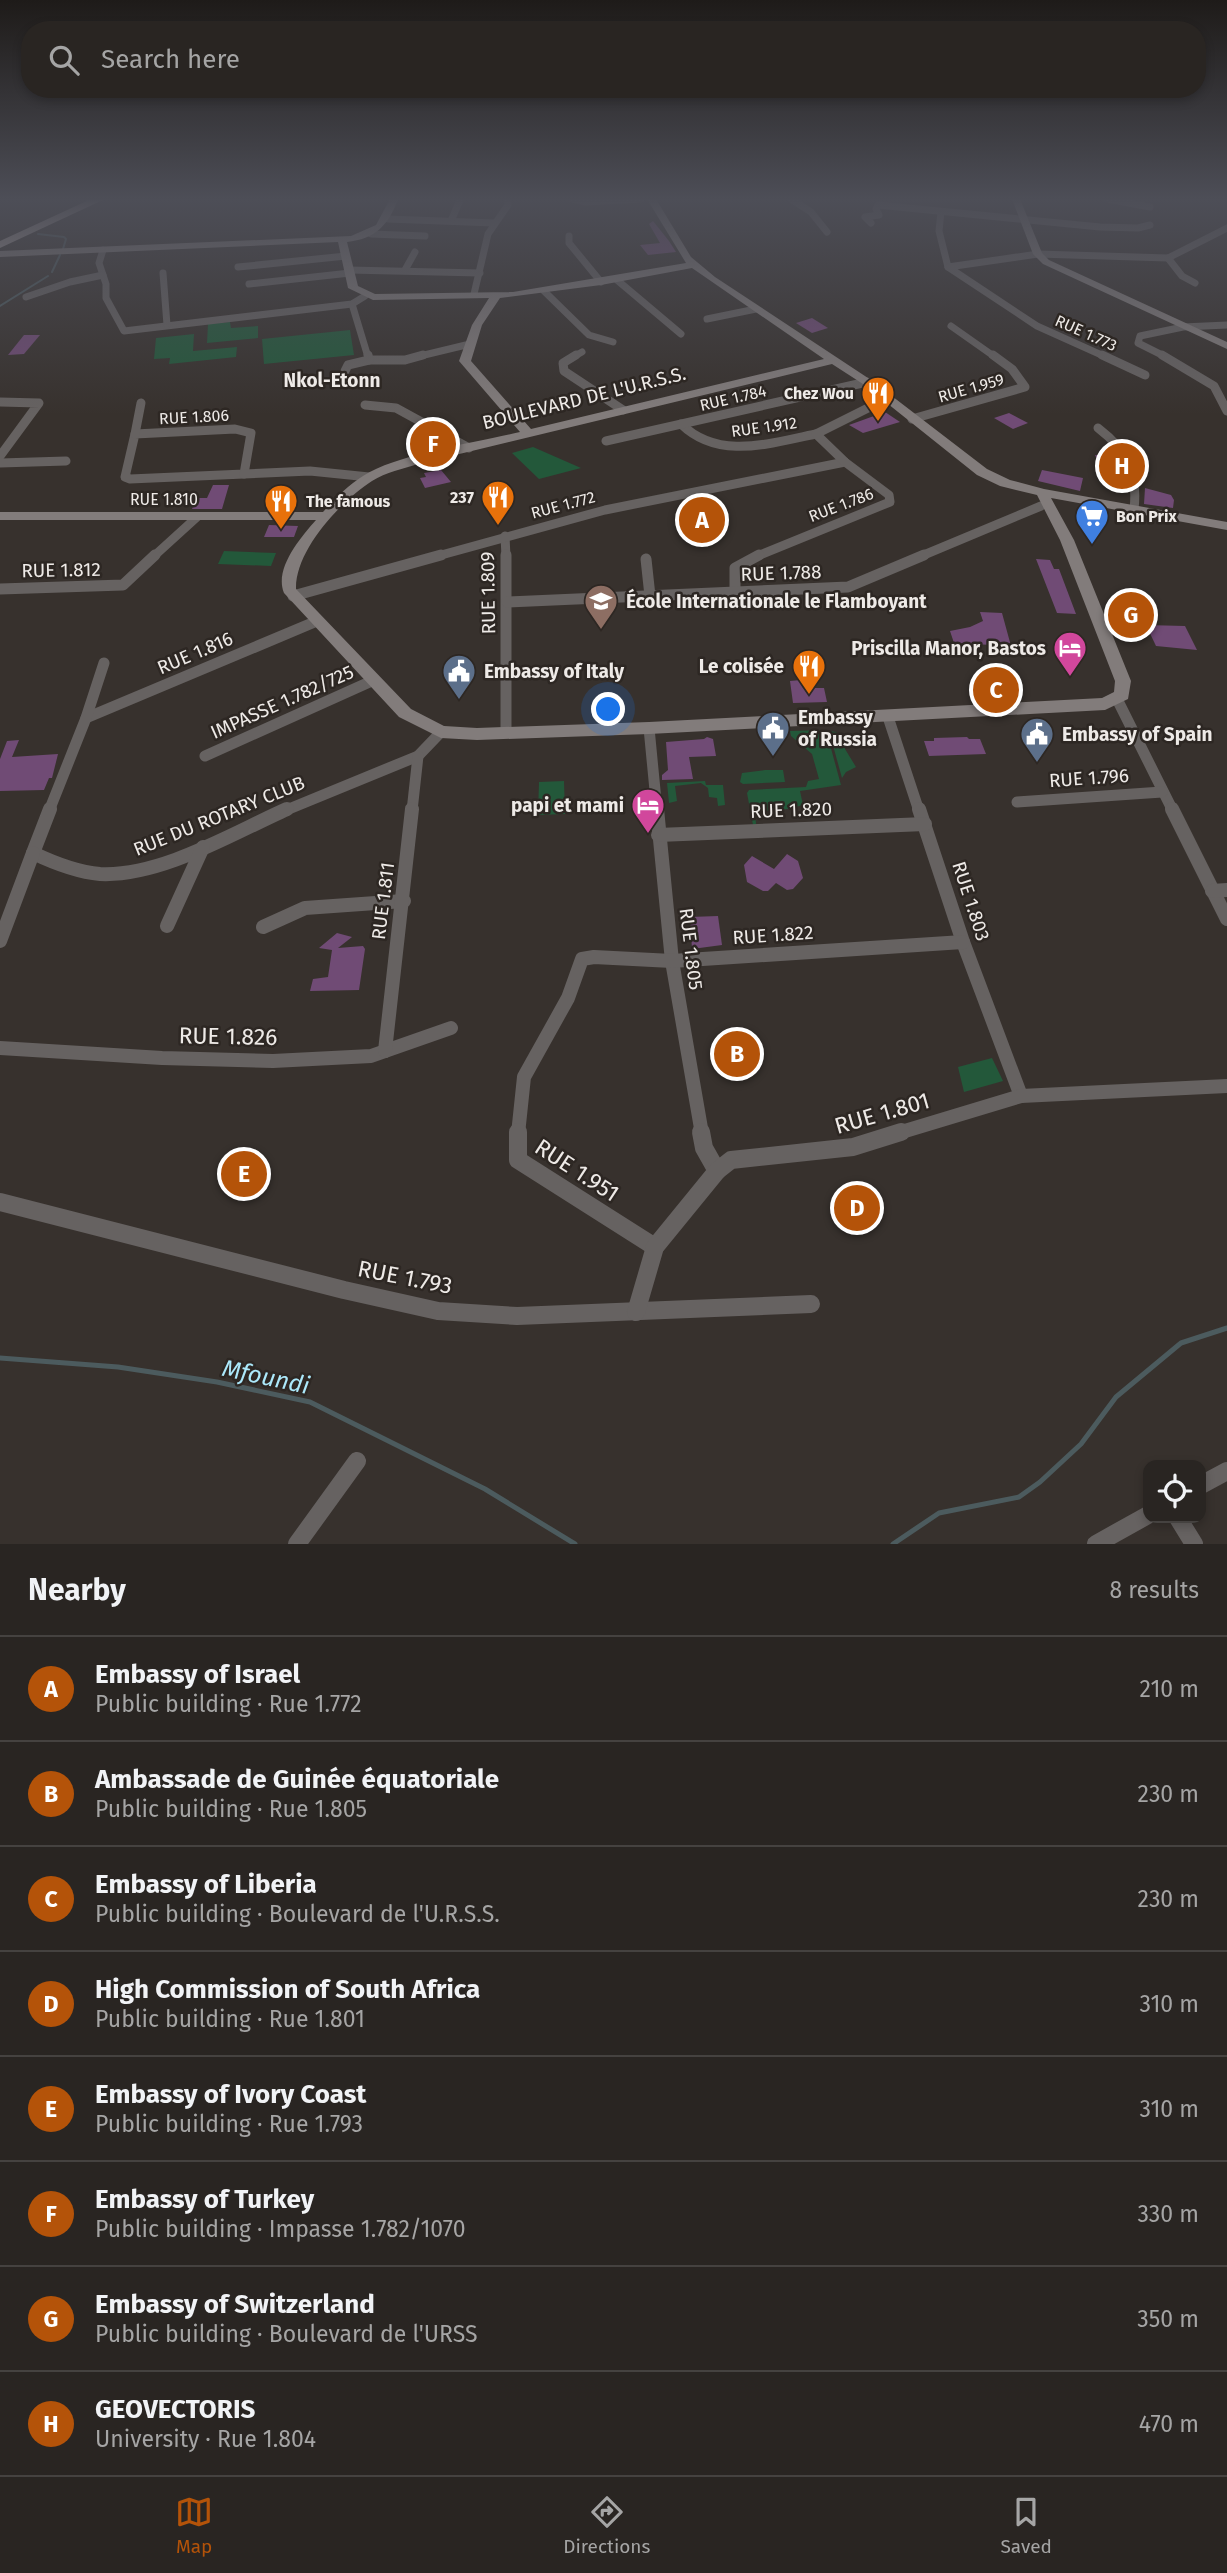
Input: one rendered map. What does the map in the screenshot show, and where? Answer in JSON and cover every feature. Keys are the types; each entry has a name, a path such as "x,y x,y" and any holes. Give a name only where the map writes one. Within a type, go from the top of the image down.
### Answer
{"street":[{"path":"102,271 106,298 124,331 352,304 365,296 496,296 544,291 662,271"},
{"path":"249,284 376,271"},
{"path":"431,271 480,273 474,294"},
{"path":"592,271 601,282"},
{"path":"702,271 867,382 956,454 1048,508 1062,508 1072,500"},
{"name":"RUE 1.773","path":"954,271 1037,327 1145,375"},
{"path":"1065,271 1227,346"},
{"path":"1178,271 1195,284"},
{"path":"350,272 353,288 365,296"},
{"path":"163,273 167,325"},
{"path":"26,298 69,282 103,275"},
{"path":"617,280 681,334"},
{"path":"544,291 589,335 613,342"},
{"path":"496,296 483,314 466,358 468,364 529,434"},
{"path":"352,304 369,360"},
{"path":"708,319 756,309"},
{"path":"1227,325 1186,327 1140,336 1138,343 1191,370 1214,386 1227,411"},
{"name":"RUE 1.959","path":"912,419 1025,387 1012,369 951,326"},
{"path":"345,370 348,365 369,360 405,360 470,344"},
{"path":"582,352 563,363 564,371 623,410"},
{"name":"BOULEVARD DE L'U.R.S.S.","path":"293,596 287,582 294,558 327,516 369,477 414,461 833,360"},
{"name":"RUE 1.784","path":"606,441 867,382"},
{"path":"816,434 888,398"},
{"path":"0,402 39,403 0,456"},
{"path":"135,434 141,403"},
{"path":"365,405 396,408 469,448"},
{"name":"RUE 1.912","path":"681,424 692,436 725,447 816,434"},
{"path":"1098,428 1121,447 1135,470 1137,482 1134,510"},
{"name":"RUE 1.806","path":"244,474 251,436 246,430 135,434 126,479 244,474 310,471 369,477"},
{"name":"RUE 1.786","path":"735,593 735,568 743,562 890,502 889,495 845,463 816,434"},
{"path":"0,463 66,461"},
{"name":"RUE 1.772","path":"293,596 505,536 654,499 845,463"},
{"path":"1048,508 1072,500 1227,526"},
{"path":"293,596 405,713 441,732 649,728 1105,704 1116,699 1124,690 1123,681 1048,508"},
{"name":"RUE 1.788","path":"507,602 848,587 1048,508"},
{"name":"RUE 1.810","path":"0,516 327,516"},
{"name":"RUE 1.812","path":"0,589 123,585 197,517"},
{"name":"RUE 1.809","path":"505,536 506,732"},
{"path":"646,559 650,596"},
{"name":"RUE 1.816","path":"86,718 317,621"},
{"path":"0,942 86,718 104,663"},
{"name":"IMPASSE 1.782/725","path":"205,756 374,680"},
{"path":"1116,699 1227,919"},
{"name":"RUE 1.803","path":"888,717 963,942 1021,1096"},
{"name":"RUE 1.805","path":"649,728 672,961 704,1147 717,1171"},
{"name":"RUE DU ROTARY CLUB","path":"33,853 61,865 109,874 148,868 418,755 441,732"},
{"name":"RUE 1.811","path":"385,1051 404,901 418,755"},
{"name":"RUE 1.796","path":"1017,802 1162,792"},
{"name":"RUE 1.820","path":"658,835 925,824"},
{"path":"167,926 203,847"},
{"path":"1212,891 1227,890"},
{"path":"262,927 305,908 404,901"},
{"name":"RUE 1.822","path":"586,957 672,961 963,942"},
{"name":"RUE 1.951","path":"586,957 579,962 568,998 524,1077 516,1156 518,1160 655,1247"},
{"name":"RUE 1.826","path":"0,1048 162,1058 273,1061 371,1056 451,1028"},
{"name":"RUE 1.801","path":"636,1312 655,1247 717,1171 731,1160 853,1147 1021,1096 1227,1086"},
{"name":"RUE 1.793","path":"1,1204 344,1290 439,1311 517,1316 811,1304"},
{"path":"297,1544 357,1461"},
{"path":"1206,1482 1227,1471"},
{"path":"1096,1544 1143,1518"},
{"path":"1181,1523 1194,1544"}],"green space":[{"path":"230,322 231,328 258,326 258,338 207,343 208,324"},
{"path":"350,330 354,355 264,364 262,339"},
{"path":"194,334 193,351 237,347 236,357 169,364 170,358 154,359 156,338"},
{"path":"533,447 581,468 539,479 512,453"},
{"path":"224,551 276,553 271,566 218,564"},
{"path":"826,730 841,785 800,791 803,805 755,812 756,824 753,825 747,793 749,790 806,787 808,781 819,779 812,754 791,736 790,731"},
{"path":"829,731 836,732 846,742 845,749 856,767 846,772 842,778"},
{"path":"783,770 785,782 740,782 742,773"},
{"path":"564,781 565,814 538,815 539,782"},
{"path":"705,781 706,785 723,785 725,805 718,806 717,798 709,797 708,788 701,783 675,786 677,801 669,803 667,783"},
{"path":"992,1058 1003,1081 964,1092 958,1067"}],"building":[{"path":"812,318 828,328 812,333 796,323"},
{"path":"24,335 40,335 24,354 8,355"},
{"name":"Chez Wou","path":"885,412 900,422 863,433 849,425"},
{"path":"1009,413 1028,423 1013,429 994,418"},
{"path":"1095,455 1111,455 1117,472 1102,471"},
{"path":"441,470 451,482 425,488 420,478 426,477 424,473"},
{"path":"1042,470 1083,478 1080,491 1038,481"},
{"path":"213,485 229,485 222,509 192,509 197,498 207,498"},
{"path":"1145,488 1171,495 1174,500 1173,508 1144,504"},
{"name":"The famous","path":"269,525 298,526 294,537 264,537"},
{"path":"1036,559 1050,560 1054,569 1059,569 1076,614 1057,613"},
{"path":"980,612 1002,613 1011,646 954,643 950,631 983,621"},
{"path":"1146,625 1185,626 1197,650 1156,646"},
{"name":"Le colisée","path":"801,680 803,688 824,688 827,702 793,703 790,681"},
{"path":"707,737 713,739 716,756 689,757 693,779 662,780 662,775 668,770 666,742"},
{"path":"934,738 980,739 986,754 929,756 924,741 934,741"},
{"path":"19,740 12,757 58,754 52,778 49,778 44,790 0,791 0,759 7,741"},
{"path":"787,854 798,861 803,878 793,889 787,890 776,883 768,891 763,891 747,882 744,865 752,856 774,869"},
{"path":"718,916 722,945 692,949 690,917"},
{"path":"337,933 352,937 338,948 363,946 365,949 359,990 310,991 313,979 328,977 332,950 319,948"}],"waterway":[{"name":"Mfoundi","path":"0,306 48,276"},
{"path":"893,1544 939,1513 1019,1497 1040,1482 1081,1444 1116,1397 1181,1343 1227,1328"},
{"name":"Mfoundi","path":"0,1358 118,1367 217,1382 310,1402 485,1489 575,1544"}],"place":[{"name":"Chez Wou","path":"878,423"},
{"name":"Embassy of Turkey","path":"433,444"},
{"name":"GEOVECTORIS","path":"1122,466"},
{"name":"Embassy of Israel","path":"702,520"},
{"name":"237","path":"498,527"},
{"name":"The famous","path":"281,531"},
{"name":"Bon Prix","path":"1092,546"},
{"name":"Embassy of Switzerland","path":"1131,615"},
{"name":"École Internationale le Flamboyant","path":"601,631"},
{"name":"Priscilla Manor, Bastos","path":"1070,678"},
{"name":"Embassy of Liberia","path":"996,690"},
{"name":"Le colisée","path":"809,696"},
{"name":"Embassy of Italy","path":"459,701"},
{"name":"Embassy of Russia","path":"773,758"},
{"name":"Embassy of Spain","path":"1037,764"},
{"name":"papi et mami","path":"648,835"},
{"name":"Ambassade de Guinée équatoriale","path":"737,1054"},
{"name":"Embassy of Ivory Coast","path":"244,1174"},
{"name":"High Commission of South Africa","path":"857,1208"}],"district":[{"name":"Nkol-Etonn","path":"332,380"}]}
